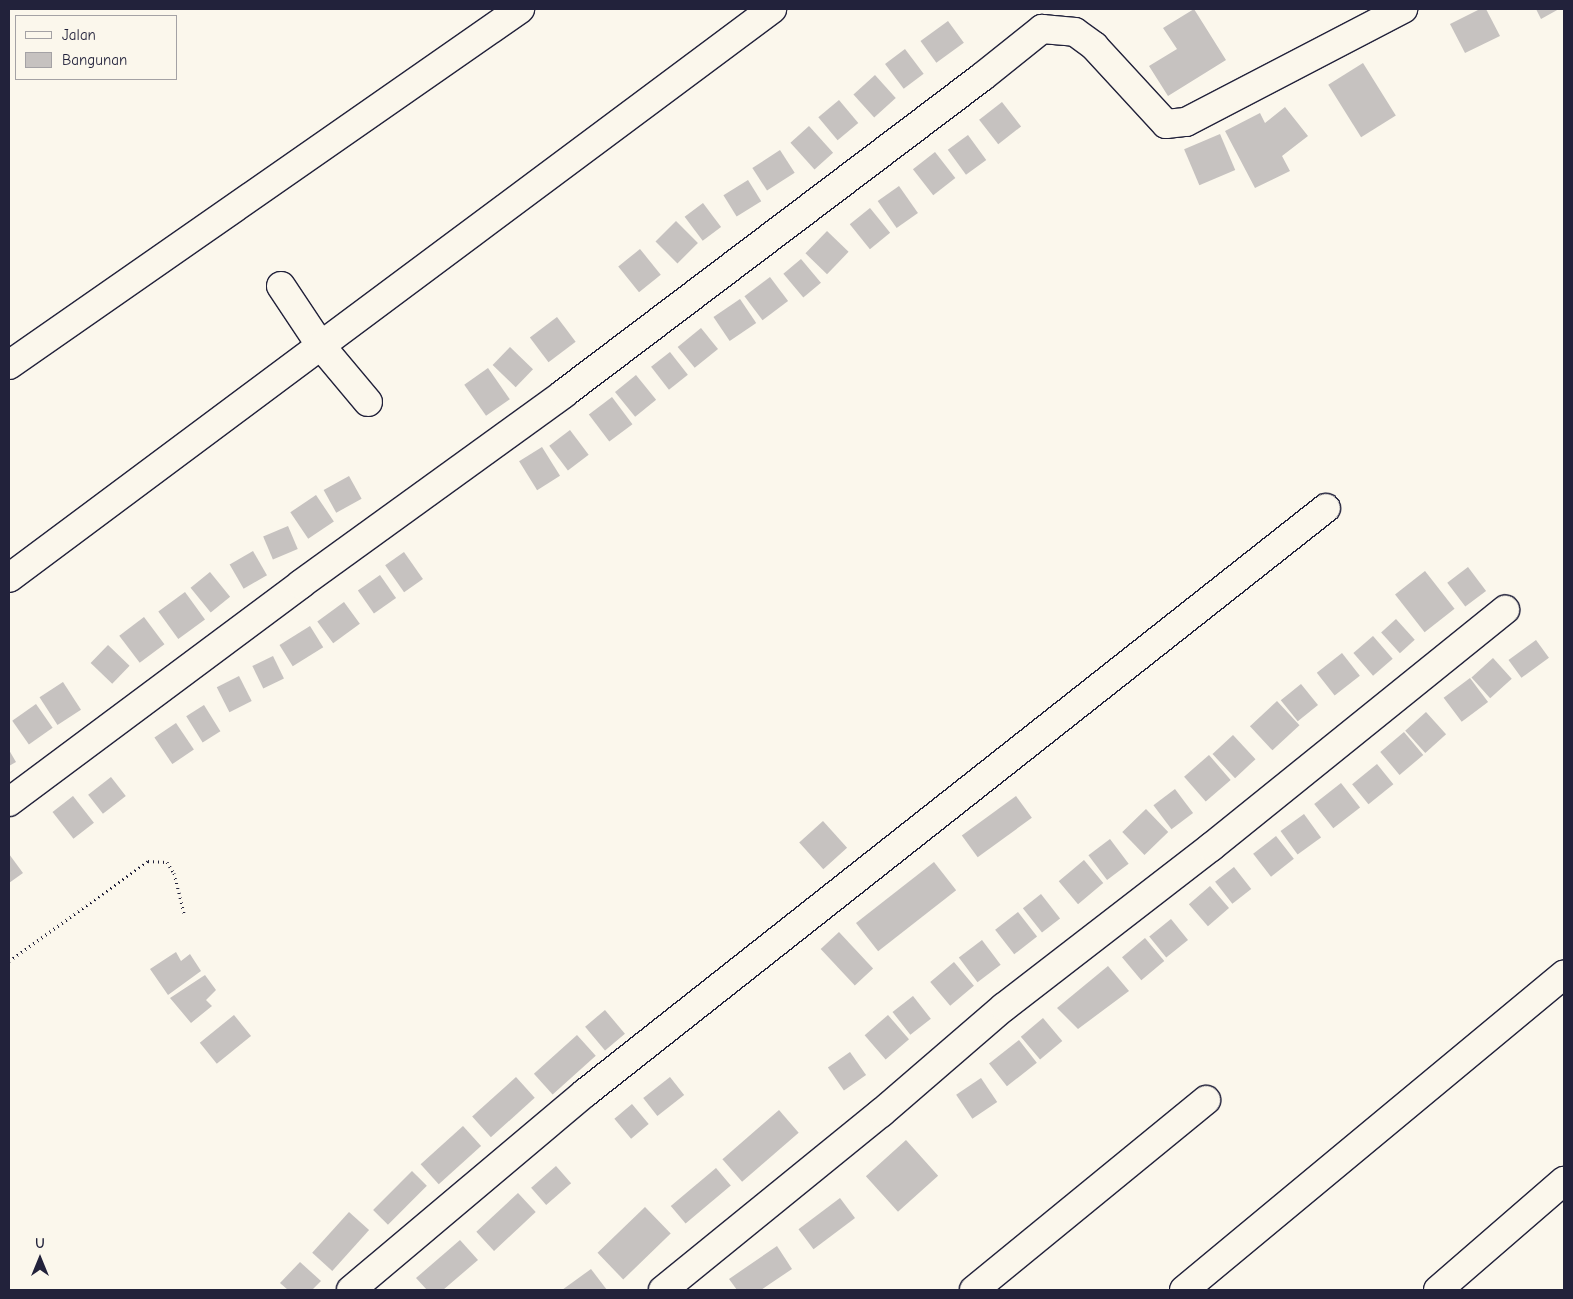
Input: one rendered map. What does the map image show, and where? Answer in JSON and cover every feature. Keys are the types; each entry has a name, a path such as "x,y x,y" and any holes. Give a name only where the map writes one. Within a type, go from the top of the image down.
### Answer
{"street":[{"path":"9,365 520,9"},
{"path":"9,578 772,9"},
{"path":"9,802 309,578 563,394 1011,56 1042,29 1075,32 1094,46 1166,124 1186,122 1403,9"},
{"path":"281,286 321,346 368,402"},
{"path":"351,1290 585,1092 1326,508"},
{"path":"663,1290 881,1113 1004,1007 1211,847 1505,610"},
{"path":"1184,1290 1564,974"},
{"path":"974,1290 1206,1100"},
{"path":"1438,1290 1564,1181"}],"path":[{"path":"9,961 148,861 167,862 174,873 184,913"}],"building":[{"path":"1194,9 1226,60 1168,96 1149,66 1177,49 1163,28"},
{"path":"1480,9 1486,9 1500,36 1465,53 1450,24"},
{"path":"1536,9 1559,9 1541,19"},
{"path":"948,21 964,43 936,63 920,41"},
{"path":"905,49 924,74 904,89 885,64"},
{"path":"1363,63 1396,116 1361,137 1328,85"},
{"path":"875,75 896,98 874,117 853,94"},
{"path":"839,100 858,123 838,140 818,117"},
{"path":"1002,102 1021,126 998,144 979,120"},
{"path":"1285,107 1308,136 1282,156 1290,171 1255,188 1225,131 1260,113 1265,123"},
{"path":"809,126 833,153 815,169 790,143"},
{"path":"1220,134 1235,170 1199,185 1184,149"},
{"path":"968,135 986,160 966,175 948,150"},
{"path":"780,150 795,173 767,191 752,168"},
{"path":"935,152 955,178 933,195 913,169"},
{"path":"748,180 761,201 737,217 723,195"},
{"path":"899,186 918,213 897,228 878,201"},
{"path":"703,203 721,227 703,241 685,217"},
{"path":"870,208 890,233 870,249 850,224"},
{"path":"676,221 698,243 677,263 655,242"},
{"path":"827,231 849,252 827,274 805,253"},
{"path":"640,249 661,275 639,292 618,267"},
{"path":"801,259 821,283 803,298 783,274"},
{"path":"770,277 788,301 762,320 744,296"},
{"path":"740,299 756,323 730,341 713,317"},
{"path":"557,317 576,342 549,362 530,337"},
{"path":"701,328 718,349 695,368 678,347"},
{"path":"510,347 533,369 516,387 493,365"},
{"path":"670,352 688,375 669,390 651,367"},
{"path":"488,368 510,399 486,416 464,385"},
{"path":"636,375 656,400 635,417 615,392"},
{"path":"612,397 632,424 609,442 589,414"},
{"path":"570,430 589,455 568,470 549,446"},
{"path":"542,447 560,476 537,490 519,461"},
{"path":"349,476 362,499 336,513 324,490"},
{"path":"316,495 334,522 308,539 290,512"},
{"path":"288,526 298,549 273,560 263,537"},
{"path":"253,551 267,575 244,589 230,564"},
{"path":"404,552 423,579 404,592 385,565"},
{"path":"1468,567 1486,591 1465,607 1447,583"},
{"path":"1425,571 1455,609 1425,632 1395,594"},
{"path":"210,572 230,597 211,613 191,588"},
{"path":"380,575 396,598 374,613 358,590"},
{"path":"185,592 205,620 178,639 158,611"},
{"path":"344,602 360,624 333,643 317,621"},
{"path":"144,617 164,644 140,663 119,636"},
{"path":"1396,619 1415,640 1400,653 1381,632"},
{"path":"310,626 323,647 293,666 279,645"},
{"path":"1373,636 1393,659 1373,676 1353,653"},
{"path":"1536,640 1549,658 1521,678 1508,660"},
{"path":"108,645 130,666 112,684 91,663"},
{"path":"1342,653 1360,676 1335,696 1317,673"},
{"path":"273,656 284,678 263,689 252,666"},
{"path":"1493,658 1512,679 1490,698 1471,677"},
{"path":"239,676 252,701 229,712 217,687"},
{"path":"1470,678 1488,702 1462,722 1444,698"},
{"path":"63,682 81,710 57,725 40,697"},
{"path":"1301,684 1318,705 1298,721 1281,700"},
{"path":"1277,701 1300,725 1272,750 1250,726"},
{"path":"36,704 53,728 29,744 12,721"},
{"path":"204,705 220,731 203,742 186,716"},
{"path":"1426,712 1446,734 1425,753 1405,731"},
{"path":"176,723 194,750 172,764 154,738"},
{"path":"1404,732 1423,755 1400,775 1380,752"},
{"path":"1233,735 1256,759 1235,778 1213,754"},
{"path":"9,750 16,762 9,766"},
{"path":"1209,755 1231,780 1206,802 1184,777"},
{"path":"1377,764 1393,784 1368,804 1352,784"},
{"path":"111,777 126,796 103,814 88,795"},
{"path":"1341,783 1360,807 1333,828 1314,804"},
{"path":"1175,789 1193,813 1171,829 1153,805"},
{"path":"73,796 94,823 73,839 53,812"},
{"path":"1016,796 1032,818 978,857 962,835"},
{"path":"1146,809 1168,832 1144,855 1122,832"},
{"path":"1304,814 1321,837 1298,855 1281,831"},
{"path":"823,821 847,848 823,869 799,842"},
{"path":"1276,836 1294,859 1271,877 1253,854"},
{"path":"1110,839 1129,864 1107,880 1088,855"},
{"path":"9,854 23,873 9,883"},
{"path":"1084,860 1103,883 1078,904 1059,881"},
{"path":"934,862 956,890 878,951 856,923"},
{"path":"1234,867 1251,889 1232,904 1215,882"},
{"path":"1210,886 1229,908 1208,926 1189,904"},
{"path":"1041,894 1060,918 1042,933 1023,908"},
{"path":"1018,912 1037,936 1014,954 995,930"},
{"path":"1171,919 1188,940 1166,958 1149,937"},
{"path":"839,932 873,969 855,986 821,949"},
{"path":"1145,938 1164,961 1141,980 1122,957"},
{"path":"982,940 1001,965 977,982 959,957"},
{"path":"176,952 181,961 190,954 201,971 168,995 150,969"},
{"path":"954,962 974,986 950,1006 930,982"},
{"path":"1108,966 1129,991 1078,1029 1057,1008"},
{"path":"205,975 216,990 206,1000 212,1006 191,1023 170,998"},
{"path":"913,996 931,1019 910,1035 893,1012"},
{"path":"605,1010 625,1034 605,1050 585,1027"},
{"path":"234,1015 251,1036 217,1064 200,1043"},
{"path":"888,1015 909,1039 886,1059 865,1035"},
{"path":"1043,1018 1062,1041 1040,1060 1021,1037"},
{"path":"577,1035 596,1056 553,1095 534,1074"},
{"path":"1019,1040 1037,1063 1007,1086 989,1063"},
{"path":"850,1052 866,1075 844,1090 828,1067"},
{"path":"516,1077 535,1098 491,1137 472,1116"},
{"path":"670,1077 684,1095 657,1116 643,1098"},
{"path":"981,1078 997,1102 972,1119 956,1095"},
{"path":"632,1104 649,1124 631,1139 614,1119"},
{"path":"779,1110 799,1133 742,1182 722,1159"},
{"path":"463,1126 481,1146 439,1184 421,1164"},
{"path":"906,1140 938,1176 898,1212 866,1176"},
{"path":"556,1166 571,1183 546,1205 531,1188"},
{"path":"716,1168 731,1186 686,1224 671,1206"},
{"path":"412,1171 427,1186 388,1225 373,1210"},
{"path":"518,1193 536,1212 494,1251 476,1232"},
{"path":"840,1198 855,1218 814,1249 798,1229"},
{"path":"645,1207 671,1234 623,1279 598,1253"},
{"path":"349,1212 369,1230 332,1271 312,1253"},
{"path":"460,1240 478,1260 443,1290 427,1290 416,1278"},
{"path":"777,1246 792,1269 761,1290 737,1290 729,1279"},
{"path":"300,1262 321,1281 312,1290 288,1290 280,1283"},
{"path":"591,1269 607,1290 562,1290"}]}
